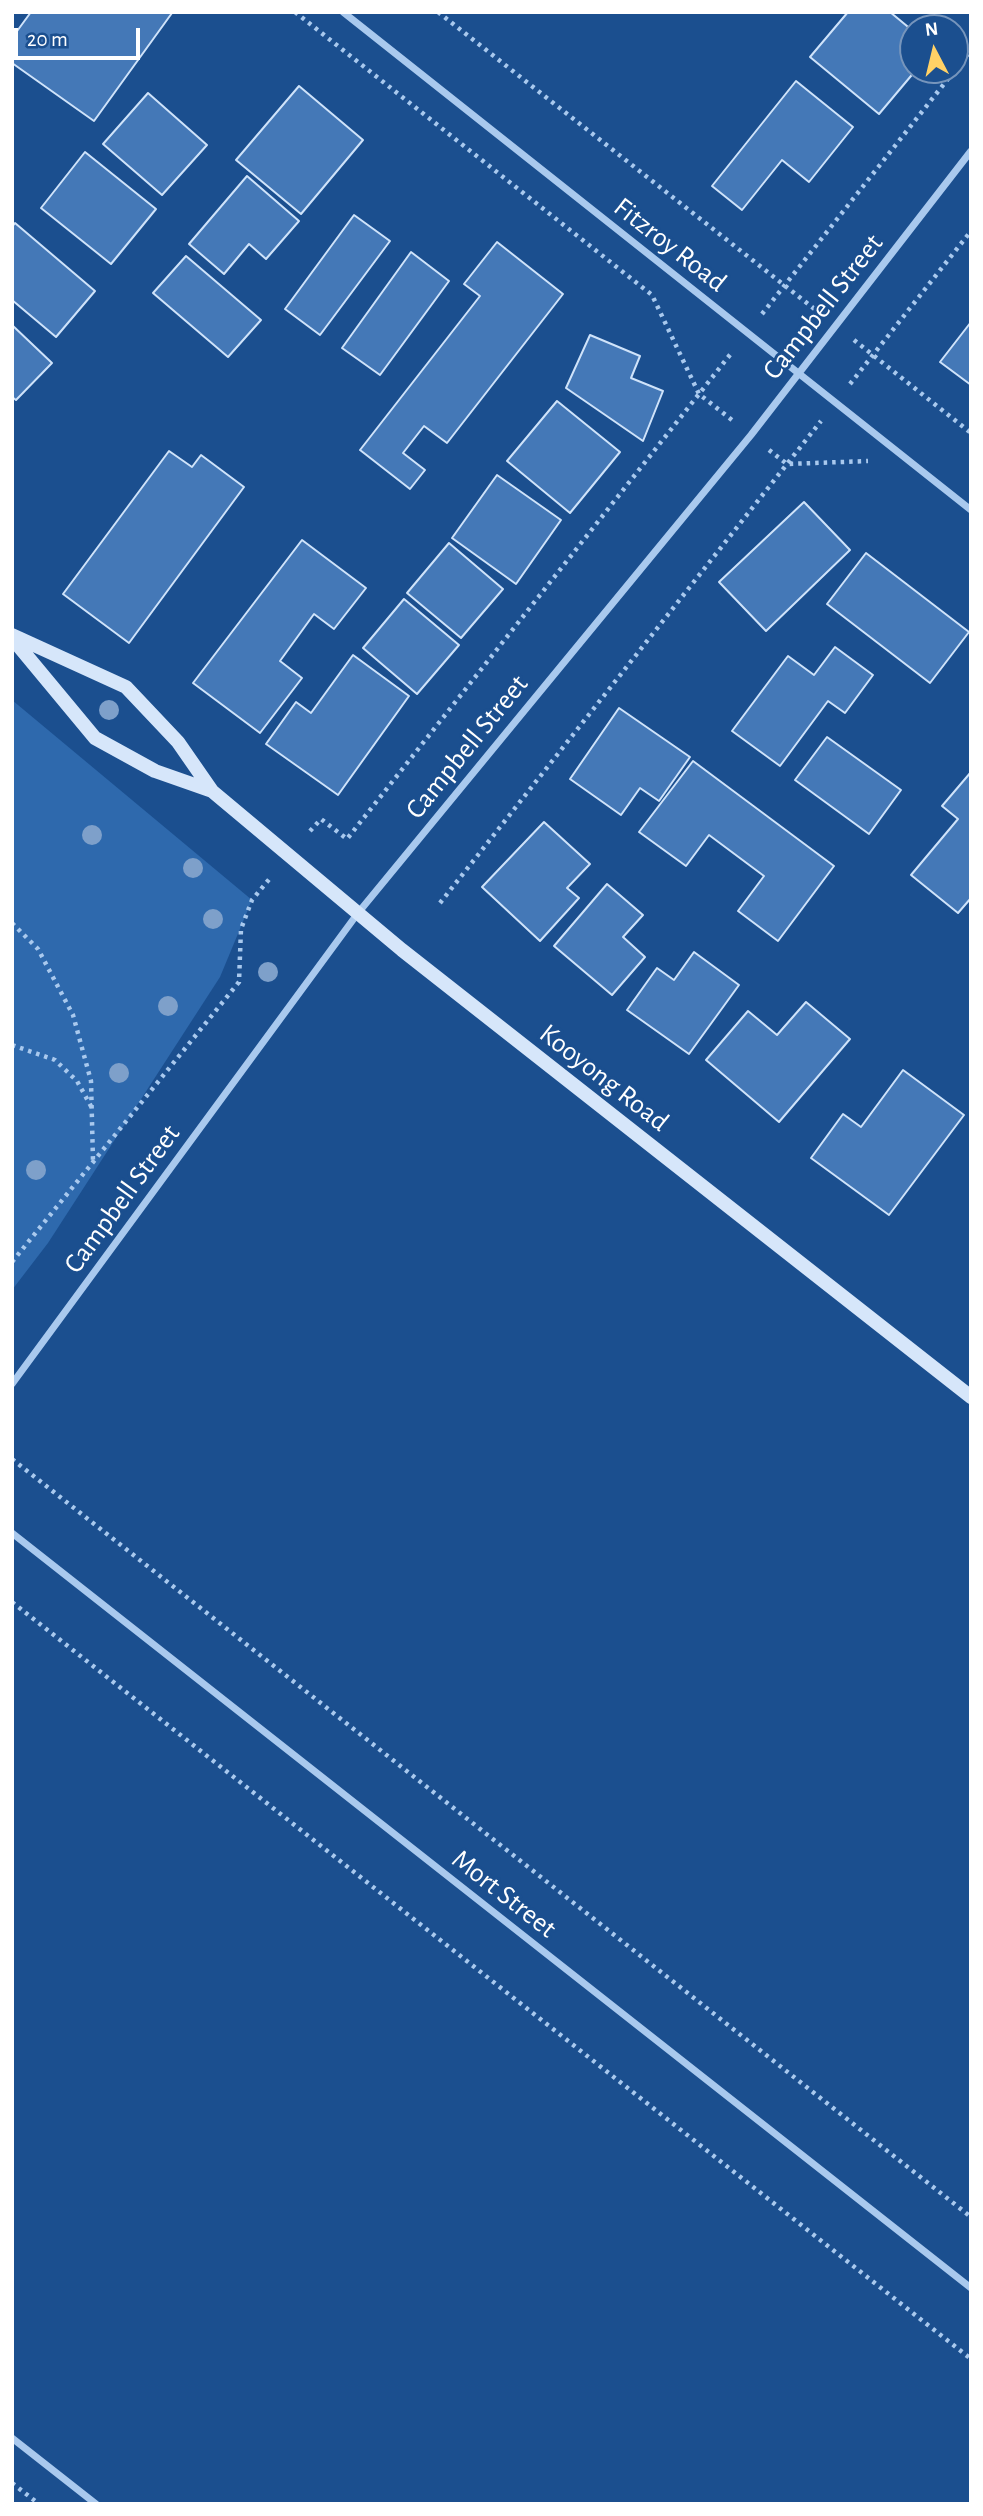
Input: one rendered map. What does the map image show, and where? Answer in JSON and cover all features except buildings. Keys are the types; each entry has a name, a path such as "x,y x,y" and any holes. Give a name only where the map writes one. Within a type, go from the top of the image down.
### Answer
{"street":[{"name":"Fitzroy Road","path":"343,12 971,510"},
{"name":"Campbell Street","path":"12,1384 358,913 751,435 971,151"},
{"name":"Kooyong Road","path":"12,636 95,738 155,771 212,791"},
{"name":"Kooyong Road","path":"12,636 126,687 178,742 212,791 358,913 971,1397"},
{"name":"Mort Street","path":"12,1533 971,2288"},
{"path":"12,2438 96,2504"}],"path":[{"path":"295,12 652,295 699,394 787,464 871,461"},
{"path":"438,12 971,433"},
{"path":"310,831 321,819 346,839 944,84"},
{"path":"440,903 971,231"},
{"path":"12,1262 239,982 241,929 252,900 271,877"},
{"path":"12,923 38,949 74,1015 91,1081 93,1162"},
{"path":"12,1045 55,1060 77,1082 92,1108"},
{"path":"12,1459 971,2217"},
{"path":"12,1602 971,2359"},
{"path":"12,2483 39,2504"}],"shaded area":[{"path":"12,700 252,900 220,977 48,1243 12,1290"}]}
